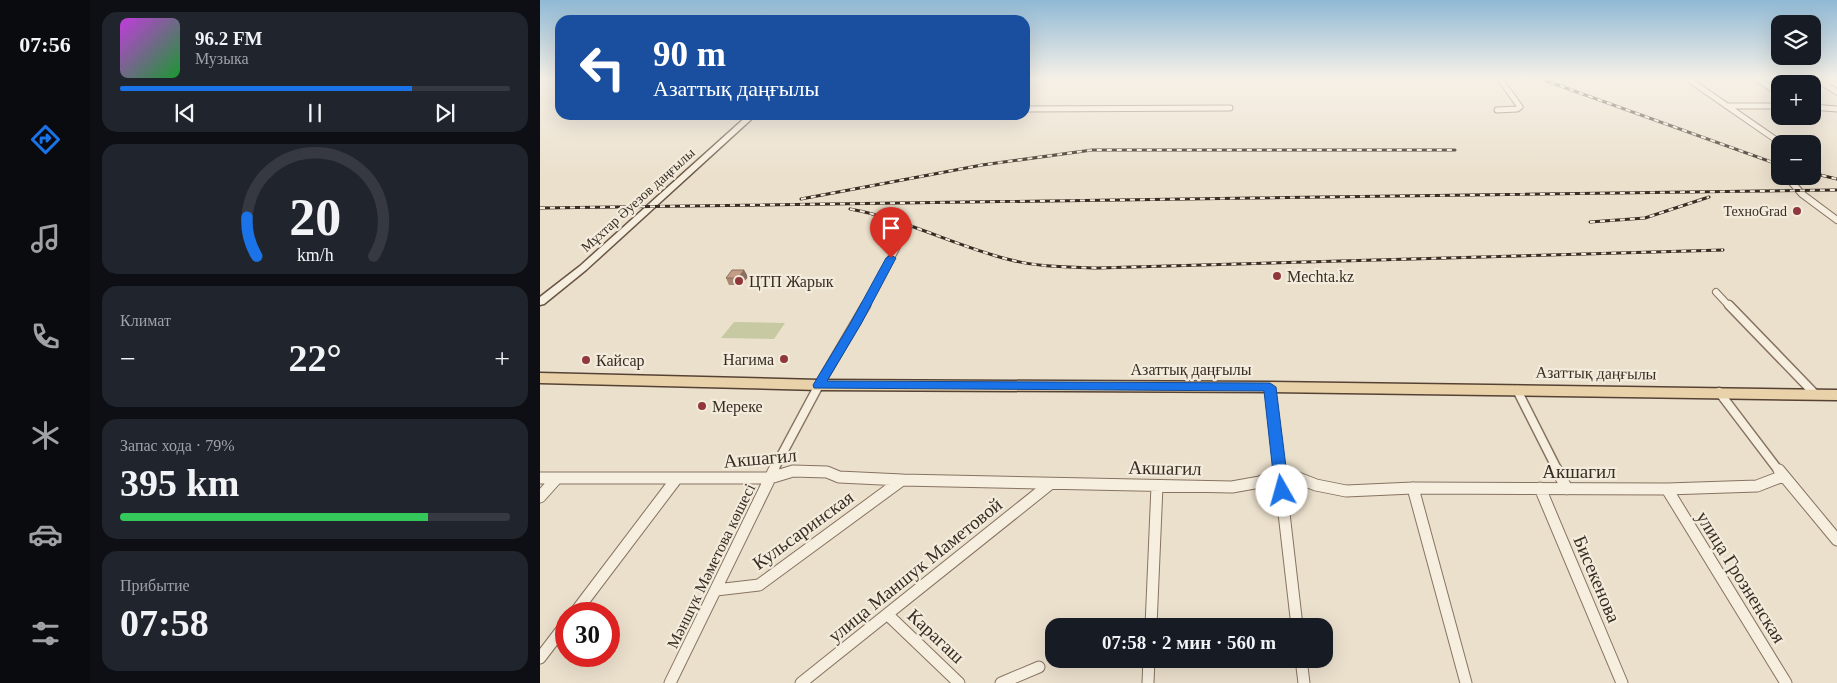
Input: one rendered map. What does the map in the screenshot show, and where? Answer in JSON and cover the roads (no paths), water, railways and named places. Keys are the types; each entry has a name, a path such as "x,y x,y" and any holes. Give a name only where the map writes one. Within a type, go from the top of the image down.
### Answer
{"main road":[{"name":"Мұхтар Әуезов даңғылы","path":"540,302 583,268 746,120"},
{"name":"Азаттық даңғылы","path":"542,378 819,385 1270,387 1837,395"}],"street":[{"path":"1734,111 1771,136"},
{"path":"1791,185 1837,220"},
{"name":"Мәншүк Мәметова көшесі","path":"670,683 770,478 819,385 856,324 908,226"},
{"path":"1716,292 1815,394"},
{"path":"1270,387 1296,618"},
{"path":"1516,390 1566,489"},
{"path":"1719,392 1783,476 1837,540"},
{"name":"Акшагил","path":"540,478 770,478 793,471 828,472 839,477 902,480 1232,486 1260,482 1280,471 1316,485 1346,491 1413,488 1667,489 1757,486 1783,476"},
{"path":"540,497 557,478"},
{"path":"583,602 677,478"},
{"name":"Кульсаринская","path":"716,590 759,585 902,480"},
{"name":"улица Маншук Маметовой","path":"801,683 1050,484"},
{"path":"1151,618 1157,486"},
{"path":"1413,488 1466,683"},
{"name":"Бисекенова","path":"1540,488 1622,683"},
{"name":"улица Грозненская","path":"1667,489 1786,683"},
{"name":"Карагаш","path":"888,615 959,683"},
{"path":"540,658 555,638"},
{"path":"1001,683 1040,667"},
{"path":"1148,683 1149,668"},
{"path":"1302,668 1304,683"}],"railway":[{"path":"1630,111 1771,162"},
{"path":"801,199 982,165 1092,150 1455,150"},
{"path":"1821,175 1837,179"},
{"path":"540,208 1837,190"},
{"path":"1590,222 1645,218 1709,197"},
{"path":"850,209 890,219 967,247 1007,259 1029,264 1063,267 1098,268 1723,250"}],"place":[{"name":"ТехноGrad","path":"1797,211"},
{"name":"Mechta.kz","path":"1277,276"},
{"name":"ЦТП Жарык","path":"739,281"},
{"name":"Нагима","path":"784,359"},
{"name":"Кайсар","path":"586,360"},
{"name":"Мереке","path":"702,406"}]}
